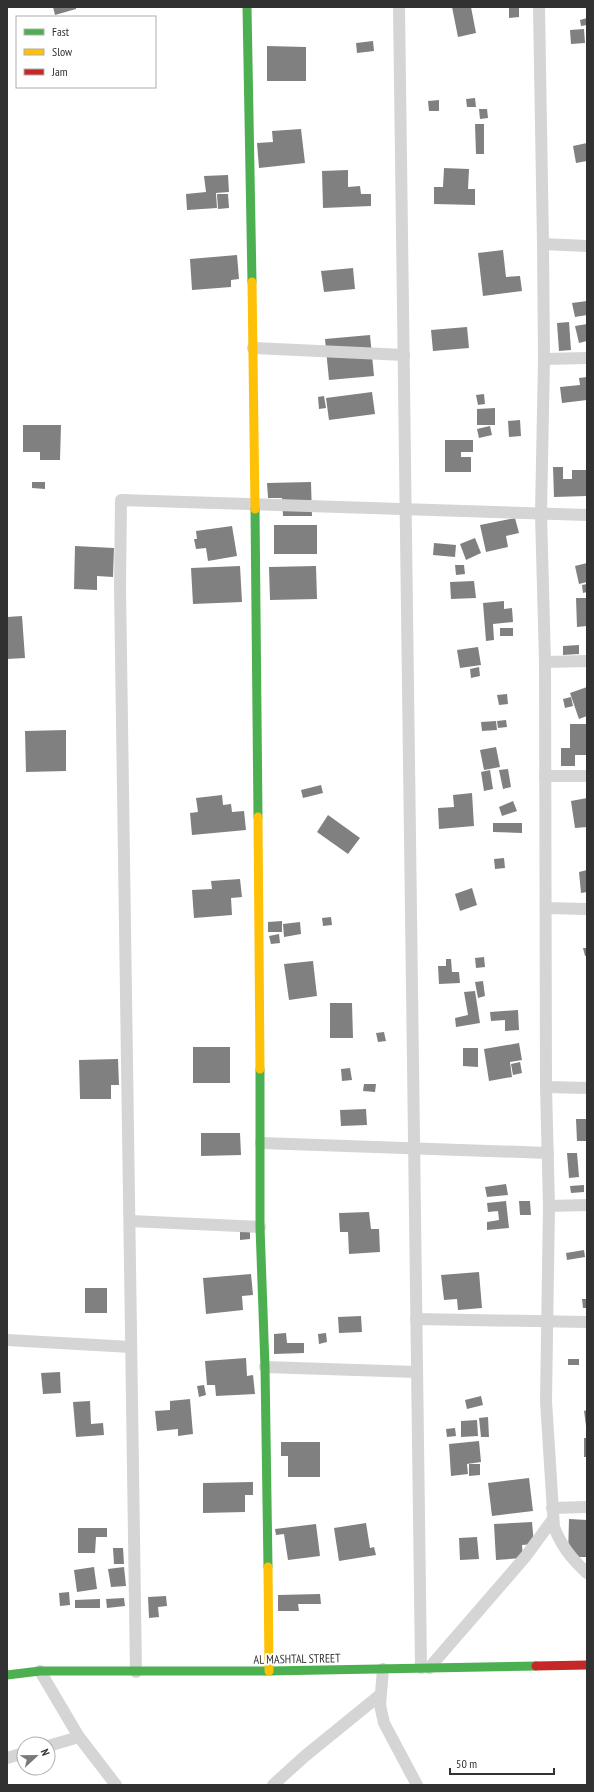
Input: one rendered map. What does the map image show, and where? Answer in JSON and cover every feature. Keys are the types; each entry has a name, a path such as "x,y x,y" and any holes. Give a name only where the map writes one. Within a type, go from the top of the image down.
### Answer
{"street":[{"path":"247,7 255,505 261,1144 260,1227 265,1367 269,1671"},
{"path":"399,7 416,1319 425,1668"},
{"path":"539,7 544,358 541,514 545,662 546,1087 549,1206 546,1401 552,1514 560,1542 571,1557 587,1573"},
{"path":"543,244 587,246"},
{"path":"253,348 404,355"},
{"path":"544,358 587,358"},
{"path":"136,1672 120,598 120,500 587,515"},
{"path":"545,662 587,661"},
{"path":"545,776 587,776"},
{"path":"546,908 587,909"},
{"path":"546,1087 587,1088"},
{"path":"261,1144 548,1153"},
{"path":"549,1206 587,1205"},
{"path":"130,1221 260,1227"},
{"path":"416,1319 587,1322"},
{"path":"7,1340 131,1347"},
{"path":"265,1367 417,1372"},
{"path":"425,1668 526,1556 552,1514 587,1507"},
{"name":"AL MASHTAL STREET","path":"7,1675 40,1671 269,1671 587,1665"},
{"path":"383,1669 380,1705 384,1723 416,1785"},
{"path":"40,1671 79,1738 116,1785"},
{"path":"273,1785 305,1756 380,1695"},
{"path":"56,1744 79,1738"}],"building":[{"path":"53,7 76,7 76,9 55,15"},
{"path":"452,7 471,7 476,33 458,37"},
{"path":"509,7 519,7 519,17 509,18"},
{"path":"587,18 587,25 581,26 580,20"},
{"path":"584,29 585,43 571,44 570,30"},
{"path":"373,41 374,51 357,53 356,43"},
{"path":"267,46 306,47 306,81 267,81"},
{"path":"475,98 476,107 467,107 466,99"},
{"path":"439,100 439,111 429,111 428,101"},
{"path":"479,109 487,109 488,118 480,119"},
{"path":"475,124 484,124 484,154 476,154"},
{"path":"301,129 305,163 259,168 257,143 273,142 272,131"},
{"path":"587,143 587,161 576,163 573,146"},
{"path":"444,168 469,169 468,189 475,189 475,205 434,204 434,187 443,187"},
{"path":"348,170 348,187 360,186 361,194 371,194 371,206 323,208 322,171"},
{"path":"228,175 229,192 216,193 217,208 187,210 186,194 206,192 204,176"},
{"path":"217,194 228,194 229,208 218,209"},
{"path":"503,250 506,277 520,276 522,291 483,296 478,253"},
{"path":"237,255 239,279 231,280 231,287 192,290 190,259"},
{"path":"353,268 355,289 324,292 321,271"},
{"path":"587,301 587,315 575,317 572,303"},
{"path":"569,322 571,350 559,351 557,323"},
{"path":"587,324 587,341 579,343 575,326"},
{"path":"467,327 469,348 433,351 431,330"},
{"path":"370,335 374,376 329,380 325,339"},
{"path":"587,377 587,400 562,403 560,387 580,385 579,378"},
{"path":"372,392 375,414 329,420 326,398"},
{"path":"484,394 485,404 478,405 476,395"},
{"path":"324,396 326,408 319,409 318,397"},
{"path":"495,408 495,425 477,425 477,409"},
{"path":"520,420 521,436 509,437 508,421"},
{"path":"23,425 61,425 60,460 40,460 40,452 23,452"},
{"path":"490,426 492,435 479,438 477,429"},
{"path":"445,440 473,440 473,452 461,452 461,457 471,457 471,472 445,472"},
{"path":"553,467 563,467 563,479 572,479 572,470 587,470 587,496 554,497"},
{"path":"32,482 45,482 45,489 32,488"},
{"path":"311,482 312,516 283,516 282,498 268,498 267,483"},
{"path":"515,518 519,533 506,536 508,547 486,552 480,525"},
{"path":"274,525 317,525 317,554 274,554"},
{"path":"232,526 237,556 208,561 206,548 196,549 194,539 197,539 196,531"},
{"path":"475,538 481,553 466,560 460,544"},
{"path":"434,543 456,545 455,557 433,555"},
{"path":"75,546 114,548 113,577 97,576 97,590 74,589"},
{"path":"587,563 587,582 579,584 575,566"},
{"path":"455,565 464,565 465,574 456,575"},
{"path":"240,566 242,602 193,604 191,568"},
{"path":"316,566 317,599 270,600 269,567"},
{"path":"474,581 476,598 451,599 450,582"},
{"path":"587,584 587,592 583,593 582,585"},
{"path":"576,598 587,598 587,626 577,627"},
{"path":"504,601 504,609 512,608 513,622 493,624 494,640 486,641 483,603"},
{"path":"22,616 25,658 7,659 7,617"},
{"path":"500,628 513,628 513,636 500,636"},
{"path":"579,645 579,654 563,655 563,646"},
{"path":"478,647 481,665 460,668 457,650"},
{"path":"479,667 480,676 471,678 470,669"},
{"path":"587,687 587,716 579,719 570,693"},
{"path":"507,694 508,704 499,705 497,695"},
{"path":"571,697 573,706 565,708 563,699"},
{"path":"506,720 507,727 498,728 497,721"},
{"path":"496,721 497,730 482,731 481,722"},
{"path":"570,724 586,724 587,755 575,755 575,766 561,766 561,748 570,748"},
{"path":"66,730 66,771 26,772 25,731"},
{"path":"496,747 500,767 484,770 480,750"},
{"path":"508,769 511,787 503,789 499,770"},
{"path":"490,770 493,789 484,791 481,772"},
{"path":"321,785 323,793 303,798 301,790"},
{"path":"472,793 474,826 439,829 438,808 454,807 453,795"},
{"path":"222,795 223,805 231,804 232,812 244,811 246,830 192,835 190,813 198,812 196,798"},
{"path":"587,798 587,827 575,828 571,801"},
{"path":"513,801 517,811 502,816 499,807"},
{"path":"328,815 360,838 348,854 317,832"},
{"path":"493,823 522,823 522,833 493,832"},
{"path":"504,858 505,868 495,869 494,859"},
{"path":"587,870 587,892 581,893 579,872"},
{"path":"240,879 242,897 231,898 232,915 194,918 192,890 212,889 211,881"},
{"path":"472,888 477,905 460,911 455,894"},
{"path":"331,917 332,925 323,926 322,918"},
{"path":"282,921 282,932 268,932 268,922"},
{"path":"300,922 301,934 284,937 283,924"},
{"path":"279,934 280,943 271,944 269,936"},
{"path":"583,948 587,948 587,956 585,956"},
{"path":"484,957 485,967 476,968 475,958"},
{"path":"446,959 451,959 452,972 459,972 460,983 439,984 438,966 446,966"},
{"path":"313,961 317,996 289,1000 284,964"},
{"path":"483,981 485,996 478,998 475,982"},
{"path":"475,991 480,1023 456,1027 455,1018 468,1015 464,992"},
{"path":"330,1003 352,1003 353,1038 330,1038"},
{"path":"518,1010 519,1030 505,1031 505,1020 491,1021 490,1012"},
{"path":"384,1032 386,1041 378,1042 376,1033"},
{"path":"519,1043 522,1060 510,1062 512,1077 489,1081 484,1049"},
{"path":"193,1047 230,1047 230,1083 193,1083"},
{"path":"463,1048 478,1048 478,1067 463,1066"},
{"path":"118,1059 119,1085 111,1085 111,1099 80,1099 79,1060"},
{"path":"520,1062 522,1073 513,1075 511,1064"},
{"path":"350,1068 352,1080 342,1081 341,1069"},
{"path":"364,1084 376,1084 375,1092 363,1091"},
{"path":"366,1109 367,1125 341,1126 340,1110"},
{"path":"576,1119 587,1119 587,1141 577,1141"},
{"path":"201,1133 240,1133 241,1155 201,1156"},
{"path":"567,1153 577,1153 579,1177 569,1178"},
{"path":"506,1184 508,1195 487,1197 485,1187"},
{"path":"584,1185 584,1192 571,1193 570,1186"},
{"path":"506,1201 509,1228 487,1230 487,1222 499,1220 498,1211 488,1212 487,1203"},
{"path":"519,1201 530,1201 531,1215 520,1215"},
{"path":"369,1212 371,1229 379,1229 380,1252 349,1254 348,1232 340,1232 339,1213"},
{"path":"240,1231 250,1231 250,1239 240,1240"},
{"path":"584,1250 585,1257 567,1260 566,1253"},
{"path":"479,1272 482,1308 458,1310 457,1299 444,1300 441,1275"},
{"path":"251,1274 253,1295 242,1296 243,1310 206,1314 203,1278"},
{"path":"85,1288 107,1288 107,1313 85,1313"},
{"path":"582,1299 587,1299 587,1308 583,1308"},
{"path":"361,1316 362,1332 339,1333 338,1317"},
{"path":"286,1333 287,1343 304,1343 304,1353 274,1354 274,1334"},
{"path":"326,1333 327,1342 319,1344 318,1334"},
{"path":"246,1358 247,1376 253,1375 255,1394 216,1396 215,1385 207,1385 205,1361"},
{"path":"568,1359 579,1359 579,1365 568,1365"},
{"path":"60,1372 61,1393 43,1394 41,1373"},
{"path":"204,1385 206,1395 199,1397 197,1386"},
{"path":"481,1396 483,1405 467,1409 465,1400"},
{"path":"190,1399 193,1434 178,1436 178,1429 157,1431 155,1411 170,1410 170,1401"},
{"path":"90,1401 91,1424 103,1423 104,1435 76,1437 73,1402"},
{"path":"587,1410 587,1426 586,1426 584,1411"},
{"path":"488,1417 489,1437 481,1437 479,1418"},
{"path":"477,1420 478,1436 461,1437 461,1421"},
{"path":"455,1428 456,1436 447,1437 446,1429"},
{"path":"584,1438 587,1438 587,1457 584,1457"},
{"path":"479,1441 481,1462 467,1464 468,1474 451,1476 449,1444"},
{"path":"281,1442 320,1442 320,1477 288,1477 288,1456 281,1456"},
{"path":"469,1464 480,1464 480,1475 469,1476"},
{"path":"529,1478 533,1511 492,1516 488,1483"},
{"path":"253,1482 253,1495 245,1495 245,1512 203,1513 203,1483"},
{"path":"569,1519 587,1520 587,1557 568,1557"},
{"path":"532,1522 534,1544 522,1545 523,1558 496,1560 494,1524"},
{"path":"366,1523 370,1548 374,1547 376,1555 339,1561 334,1528"},
{"path":"316,1524 320,1556 288,1560 284,1534 276,1535 275,1529"},
{"path":"78,1528 107,1528 107,1537 96,1537 95,1553 78,1553"},
{"path":"477,1537 479,1559 460,1560 459,1538"},
{"path":"113,1548 123,1548 124,1564 114,1564"},
{"path":"94,1567 97,1589 77,1592 74,1570"},
{"path":"124,1567 126,1586 111,1587 108,1569"},
{"path":"69,1592 70,1605 60,1606 59,1593"},
{"path":"320,1594 321,1604 298,1604 299,1611 278,1611 278,1595"},
{"path":"166,1596 167,1606 158,1607 159,1617 149,1618 148,1597"},
{"path":"124,1598 125,1606 107,1608 106,1599"},
{"path":"100,1599 100,1608 75,1608 75,1600"}],"traffic: fast":[{"path":"247,7 252,282"},
{"path":"255,509 258,817"},
{"path":"260,1069 260,1227 265,1367 268,1567"},
{"path":"7,1675 40,1671 269,1671 536,1666"}],"traffic: slow":[{"path":"252,282 255,509"},
{"path":"258,817 260,1069"},
{"path":"268,1567 269,1671"}],"traffic: jam":[{"path":"536,1666 587,1665"}]}
